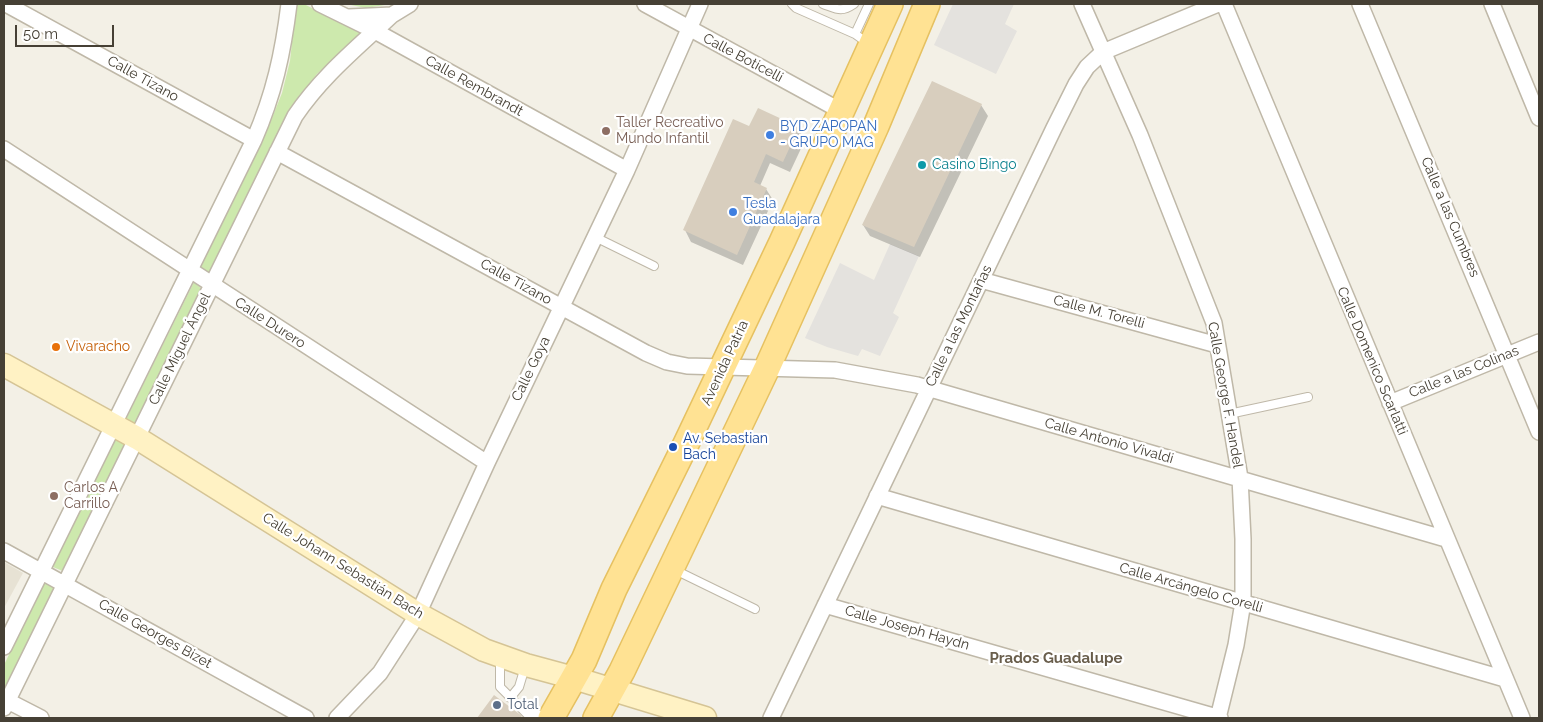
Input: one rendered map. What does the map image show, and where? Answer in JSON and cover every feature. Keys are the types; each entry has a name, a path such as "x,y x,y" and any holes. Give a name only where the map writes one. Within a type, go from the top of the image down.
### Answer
{"main road":[{"name":"Avenida Patria","path":"552,716 574,678 614,589 782,242 841,111 863,40 890,4"},
{"path":"596,718 613,689 768,368 876,126 927,4"}],"street":[{"name":"Calle Tizano","path":"6,4 254,140"},
{"name":"Calle Miguel Ángel","path":"4,648 254,140 267,110 276,80 282,55 289,4"},
{"name":"Calle Rembrandt","path":"320,4 375,31 627,170"},
{"name":"Calle Miguel Ángel","path":"5,702 295,116 308,96 326,76 392,15 410,4"},
{"name":"Calle Boticelli","path":"645,4 841,111"},
{"name":"Calle Goya","path":"338,718 380,673 418,614 487,463 627,170 700,4"},
{"name":"Calle George F. Handel","path":"1082,4 1140,135 1214,323 1240,478 1243,539 1243,602 1236,645 1219,718"},
{"name":"Calle a las Montañas","path":"771,718 1076,84 1087,68 1103,52 1218,4"},
{"name":"Calle Domenico Scarlatti","path":"1224,4 1522,718"},
{"name":"Calle a las Cumbres","path":"1360,4 1539,432"},
{"path":"1492,4 1535,96 1539,118"},
{"name":"Calle Miguel Ángel","path":"347,17 392,15"},
{"name":"Calle Durero","path":"4,149 487,463"},
{"name":"Calle Tizano","path":"277,152 646,353 667,362 687,366 768,368"},
{"name":"Calle M. Torelli","path":"981,280 1217,345"},
{"name":"Calle a las Colinas","path":"1390,403 1539,342"},
{"name":"Calle Johann Sebastián Bach","path":"4,365 137,438 418,614 484,650 526,665 613,689 704,718"},
{"name":"Calle Antonio Vivaldi","path":"768,368 835,370 929,388 1446,539"},
{"name":"Calle Arcángelo Corelli","path":"877,496 1505,679"},
{"name":"Calle Georges Bizet","path":"4,551 306,718"},
{"name":"Calle Joseph Haydn","path":"826,605 1219,718"},
{"path":"5,702 41,718"}],"lane":[{"path":"792,4 796,8 863,40 869,4"},
{"path":"824,4 839,10 846,9 854,4"},
{"path":"595,237 654,266"},
{"path":"1229,414 1308,398"},
{"path":"671,568 755,609"},
{"path":"500,656 500,687 525,716 552,716"},
{"path":"510,698 519,687 526,665"}],"shaded area":[{"path":"953,4 1014,4 1005,24 1017,31 996,74 934,45"},
{"path":"890,244 919,256 893,313 899,317 880,356 862,349 858,356 805,338 840,263 874,280"},
{"path":"4,562 23,573 4,608"}],"green space":[{"path":"296,4 304,4 362,34 317,74 297,100 210,277 198,269 272,118 282,93 290,61"},
{"path":"346,4 391,4 366,8"},
{"path":"194,282 203,290 135,426 125,421"},
{"path":"116,435 128,441 65,572 53,567"},
{"path":"45,579 59,585 9,689 4,687 4,665"}],"building":[{"name":"Casino Bingo","path":"932,81 982,104 914,247 862,225"},
{"path":"758,108 799,127 783,162 766,154 754,182 767,188 737,255 683,230 733,119 749,126"},
{"name":"Total","path":"494,695 522,716 520,718 477,718"}],"place":[{"name":"Taller Recreativo Mundo Infantil","path":"606,131"},
{"name":"BYD ZAPOPAN - GRUPO MAG","path":"770,135"},
{"name":"Casino Bingo","path":"922,165"},
{"name":"Tesla Guadalajara","path":"733,212"},
{"name":"Vivaracho","path":"56,347"},
{"name":"Av. Sebastian Bach","path":"673,447"},
{"name":"Carlos A Carrillo","path":"54,496"},
{"name":"Total","path":"497,705"}],"district":[{"name":"Prados Guadalupe","path":"1056,658"}]}
